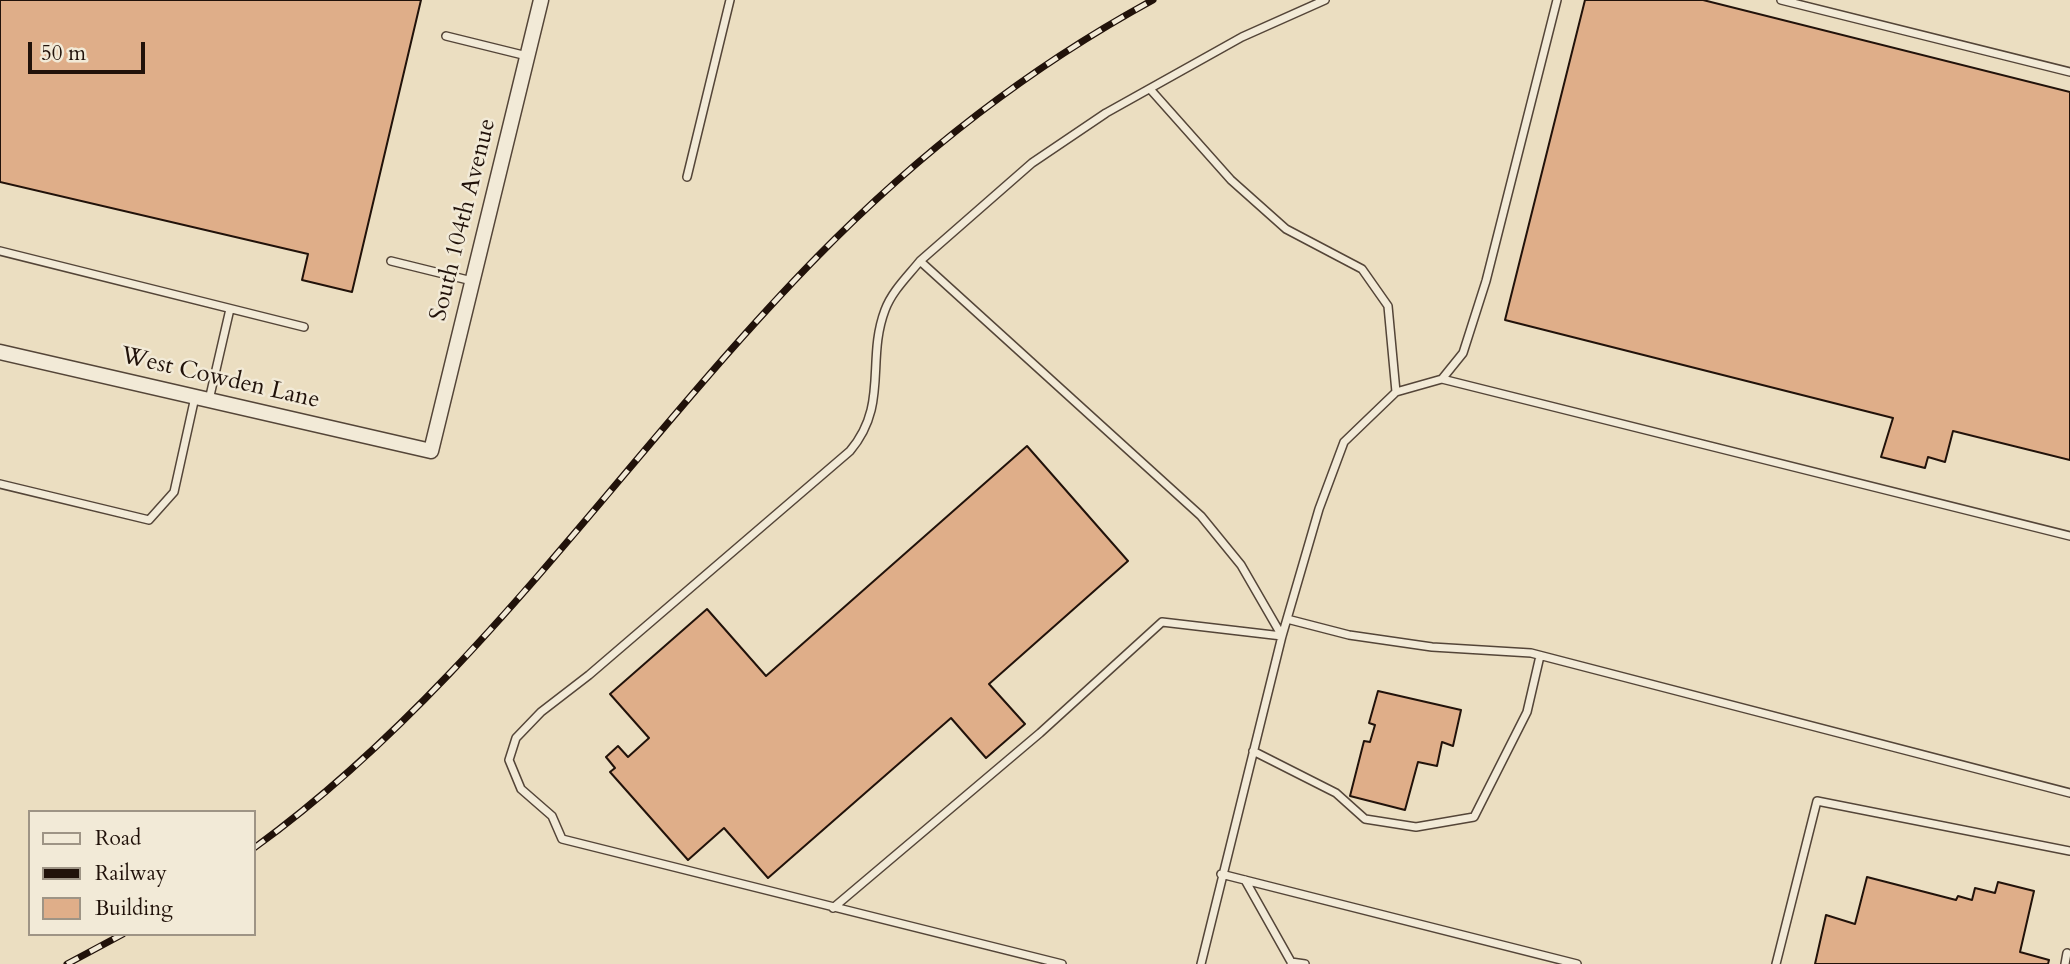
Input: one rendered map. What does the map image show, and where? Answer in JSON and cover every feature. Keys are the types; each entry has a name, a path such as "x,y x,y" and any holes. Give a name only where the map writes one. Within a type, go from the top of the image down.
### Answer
{"street":[{"name":"South 104th Avenue","path":"431,450 541,0"},
{"name":"West Cowden Lane","path":"0,352 431,450"}],"lane":[{"path":"687,177 730,0"},
{"path":"1062,964 562,839 552,816 521,789 509,760 516,738 541,712 590,676 850,451 861,438 875,396 884,312 891,297 920,261 1032,163 1105,113 1242,37 1325,0"},
{"path":"1549,0 1552,12"},
{"path":"1442,379 1463,352 1486,281 1557,0"},
{"path":"1781,0 2070,72"},
{"path":"446,36 527,56"},
{"path":"1150,89 1231,180 1286,229 1362,269 1388,306 1396,392"},
{"path":"0,251 304,327"},
{"path":"391,261 472,281"},
{"path":"920,261 1201,516 1241,565 1282,636"},
{"path":"0,484 149,520 174,492 230,309"},
{"path":"1201,964 1221,874 1282,636 1319,509 1344,442 1396,392 1442,379 2070,536"},
{"path":"1287,619 1349,635 1432,647 1540,656 2070,793"},
{"path":"833,908 1041,733 1162,622 1282,636"},
{"path":"1253,751 1336,793 1365,819 1416,827 1474,817 1527,712 1540,656"},
{"path":"1776,964 1816,801 2070,851"},
{"path":"1221,874 1577,964"},
{"path":"1245,880 1291,962 1305,964"},
{"path":"2065,964 2067,953"}],"building":[{"path":"0,0 421,0 352,292 302,280 308,254 0,182"},
{"path":"1585,0 1703,0 2070,92 2070,460 1953,431 1945,462 1928,457 1925,468 1881,457 1893,418 1505,320"},
{"path":"1027,446 1128,561 989,684 1025,724 986,758 951,718 768,878 724,828 688,860 610,772 615,768 606,757 618,746 628,757 649,738 610,694 707,609 766,676"},
{"path":"1378,691 1461,710 1453,746 1442,742 1437,766 1418,762 1405,810 1350,796 1364,741 1370,742 1375,725 1369,723"},
{"path":"1867,877 1956,900 1958,896 1972,900 1975,888 1995,893 1998,882 2034,891 2020,952 2049,960 2048,964 1815,964 1826,915 1855,924"}],"railway":[{"path":"256,846 334,784 409,715 480,641 747,331 855,220 975,116 1062,55 1153,0"},
{"path":"67,964 119,936"}]}
